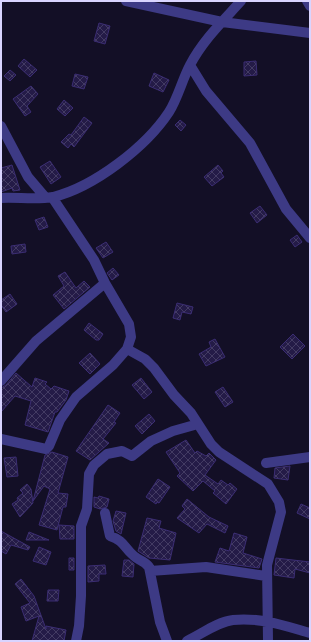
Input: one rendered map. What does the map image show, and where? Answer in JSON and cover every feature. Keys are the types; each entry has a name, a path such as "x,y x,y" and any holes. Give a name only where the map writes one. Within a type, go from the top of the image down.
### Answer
{"street":[{"path":"126,1 222,22 310,33"},
{"path":"1,198 49,197 83,186 106,172 135,149 158,126 169,111 190,65 204,42 241,1"},
{"path":"307,1 310,6"},
{"path":"190,65 206,91 250,143 286,209 310,238"},
{"path":"1,126 4,138 28,177 49,197 86,246 105,283 129,324 131,337 128,349 113,365 76,397 60,420 49,446 46,449 1,439"},
{"path":"1,381 36,341 105,283"},
{"path":"128,349 145,359 154,368 174,395 191,413 211,444 219,452 268,484 279,502 281,512 267,565 266,576 268,641"},
{"path":"76,641 81,596 81,526 87,509 87,486 92,468 108,454 122,451 132,456 151,441 173,431 198,424"},
{"path":"266,463 310,457"},
{"path":"105,513 110,536 120,540 134,557 146,562 150,571 160,622 167,641"},
{"path":"150,571 206,567 266,576"},
{"path":"187,641 214,627 232,620 267,621 310,633"}],"building":[{"path":"99,23 110,26 105,44 94,41"},
{"path":"24,59 37,70 30,77 18,66"},
{"path":"256,61 257,75 244,76 244,62"},
{"path":"10,70 16,75 10,81 4,76"},
{"path":"154,73 169,80 163,92 149,86"},
{"path":"75,74 88,77 84,89 72,86"},
{"path":"31,86 38,94 27,106 31,112 25,116 13,99"},
{"path":"64,100 73,108 65,116 57,109"},
{"path":"84,117 92,123 74,147 71,144 68,148 61,142 69,134 71,135"},
{"path":"180,120 186,125 181,131 175,125"},
{"path":"50,161 61,177 51,184 40,167"},
{"path":"12,165 20,190 13,191 12,188 1,192 1,168"},
{"path":"218,165 223,171 221,173 224,177 212,186 204,177"},
{"path":"260,206 267,215 257,223 250,213"},
{"path":"44,217 48,227 39,230 35,220"},
{"path":"297,235 302,242 295,247 290,240"},
{"path":"106,242 113,252 103,258 96,248"},
{"path":"25,244 26,252 12,254 11,246"},
{"path":"113,268 119,275 112,280 107,273"},
{"path":"65,272 76,288 84,281 90,287 64,309 53,295 64,286 58,276"},
{"path":"10,294 17,304 6,312 1,305 1,300"},
{"path":"177,303 193,307 191,314 182,312 180,320 173,318"},
{"path":"89,323 103,334 99,340 96,340 84,330"},
{"path":"293,334 305,346 292,359 280,347"},
{"path":"215,339 225,357 206,366 199,354 211,347 209,342"},
{"path":"90,353 100,364 90,374 79,363"},
{"path":"16,373 32,387 35,378 47,382 45,384 51,389 54,386 69,391 66,400 57,412 55,412 48,432 25,425 31,401 15,396 1,412 1,388 6,385"},
{"path":"141,378 152,392 144,399 132,385"},
{"path":"223,387 233,402 225,407 215,392"},
{"path":"108,405 120,413 114,422 116,423 103,439 109,443 90,460 76,451"},
{"path":"149,414 155,421 142,434 135,426"},
{"path":"186,440 195,453 197,451 206,456 209,453 216,460 205,475 218,484 221,480 228,485 230,483 237,489 226,504 213,493 215,491 203,481 193,491 177,476 180,473 166,452"},
{"path":"52,452 68,457 58,493 68,494 66,507 63,507 57,530 39,525 50,489 44,486 33,501 45,455"},
{"path":"16,457 18,476 7,477 4,458"},
{"path":"290,466 288,480 274,478 275,468"},
{"path":"158,479 170,487 159,503 157,502 156,504 146,497"},
{"path":"27,484 31,489 33,503 20,517 12,504 18,500 17,498 23,493 20,490"},
{"path":"99,496 109,499 107,507 100,509 94,507 94,497 98,498"},
{"path":"187,499 209,517 228,526 225,533 207,524 199,533 177,518 185,509 182,506"},
{"path":"301,504 310,508 310,519 297,513"},
{"path":"116,511 126,513 121,534 116,531 113,521"},
{"path":"147,518 161,521 159,528 176,533 170,560 149,558 138,551"},
{"path":"59,525 74,526 74,539 60,539"},
{"path":"1,531 30,547 28,550 11,545 6,554 1,551"},
{"path":"29,532 49,540 26,540"},
{"path":"234,533 247,537 243,553 262,559 259,568 215,562 220,548 229,551"},
{"path":"39,547 51,552 46,565 33,561"},
{"path":"69,558 74,558 74,570 69,570"},
{"path":"276,558 310,562 310,573 295,569 294,578 274,575"},
{"path":"124,560 129,560 134,564 133,577 122,576"},
{"path":"105,565 106,574 99,574 99,581 88,582 88,566"},
{"path":"21,579 34,596 46,629 46,626 66,630 64,641 32,641 39,616 26,621 21,607 30,603 15,584"},
{"path":"48,590 59,590 58,601 47,601"}]}
